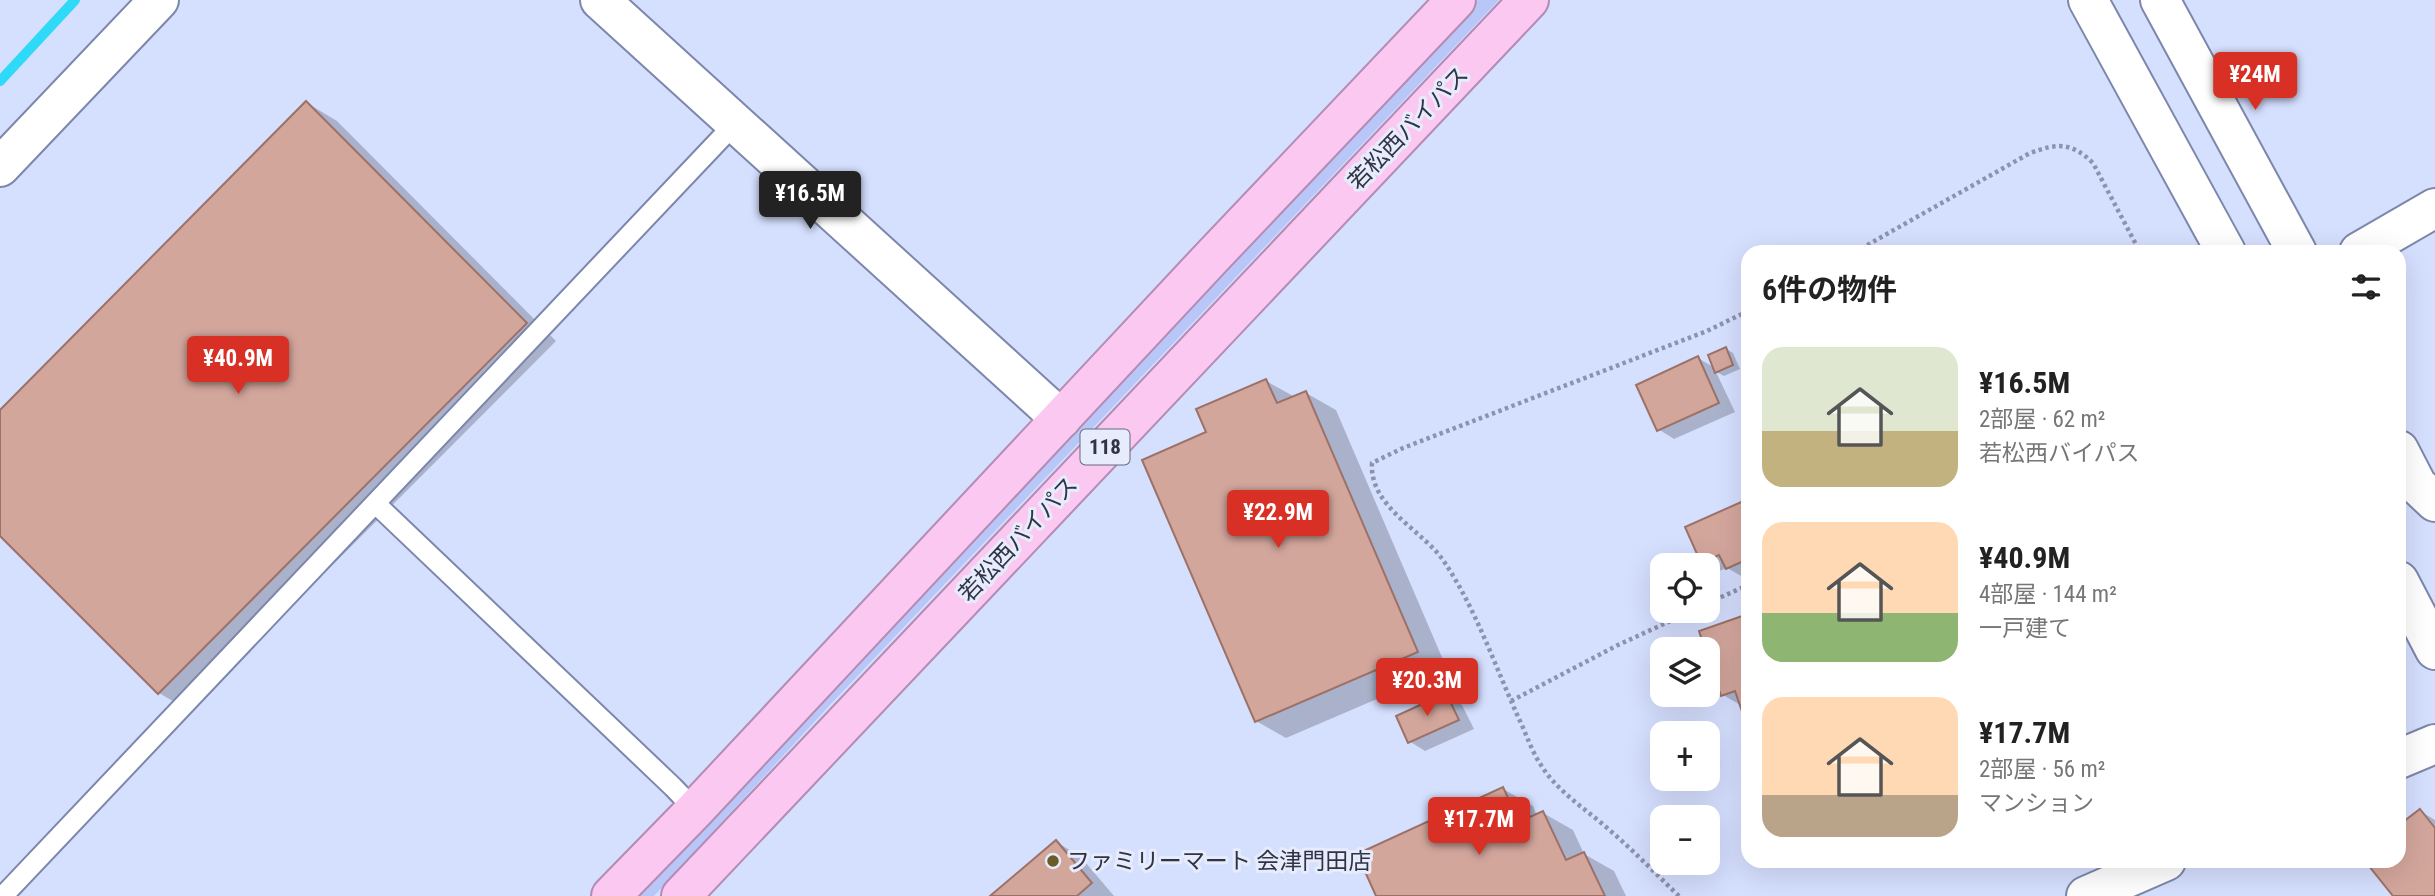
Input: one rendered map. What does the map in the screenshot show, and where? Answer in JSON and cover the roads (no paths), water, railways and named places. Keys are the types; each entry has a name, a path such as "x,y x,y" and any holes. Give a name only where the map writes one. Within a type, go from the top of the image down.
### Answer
{"highway":[{"name":"118","path":"611,896 695,810 1456,0"},
{"name":"若松西バイパス","path":"681,896 1530,0"}],"street":[{"path":"0,167 159,0"},
{"path":"600,0 1061,419"},
{"path":"2088,0 2222,245"},
{"path":"2160,0 2293,245"},
{"path":"2371,245 2435,208"},
{"path":"2406,464 2417,485 2435,502"},
{"path":"2406,594 2435,650"},
{"path":"2406,757 2435,744"},
{"path":"2086,896 2150,868"}],"lane":[{"path":"3,896 725,134"},
{"path":"376,504 695,810"}],"waterway":[{"path":"0,81 75,0"}],"place":[{"name":"ファミリーマート 会津門田店","path":"1053,861"}]}
